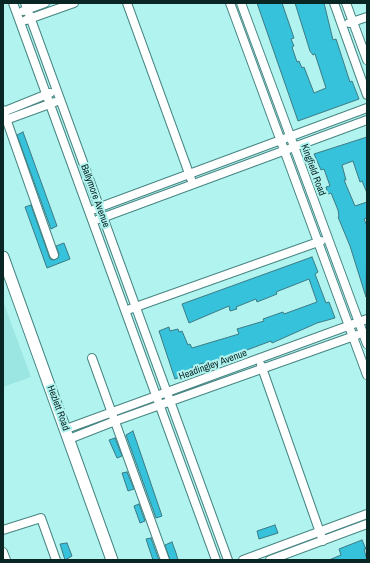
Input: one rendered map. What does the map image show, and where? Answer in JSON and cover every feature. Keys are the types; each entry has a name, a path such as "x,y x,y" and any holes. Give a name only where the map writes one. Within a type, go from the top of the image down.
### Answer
{"main road":[{"name":"Hezlett Road","path":"3,257 112,560"}],"street":[{"name":"Ballymore Avenue","path":"13,3 90,210 216,560"},
{"path":"16,13 26,6 45,3"},
{"path":"20,22 74,3"},
{"path":"127,3 193,184"},
{"name":"Kingfield Road","path":"230,3 367,375"},
{"name":"Kingfield Road","path":"241,3 359,322 365,332 367,344"},
{"path":"334,3 367,95"},
{"path":"346,3 367,60"},
{"name":"Ballymore Avenue","path":"26,6 228,560"},
{"path":"342,26 367,17"},
{"path":"54,255 3,112 56,91"},
{"path":"5,121 60,100"},
{"path":"90,210 190,175 367,108"},
{"path":"94,221 284,152 367,120"},
{"path":"126,310 328,239"},
{"name":"Headingley Avenue","path":"67,434 112,412 367,319"},
{"name":"Headingley Avenue","path":"67,434 115,421 170,403 365,332"},
{"path":"92,358 165,560"},
{"path":"259,359 323,541"},
{"path":"3,530 40,518 56,560"},
{"path":"243,560 320,531 366,519"},
{"path":"270,560 323,541 366,519"},
{"path":"3,552 6,560"}],"shaded area":[{"path":"3,301 31,377 3,387"}],"building":[{"path":"257,3 282,3 294,38 291,39 294,46 292,47 297,62 299,61 302,68 304,67 314,93 326,88 315,54 313,55 310,51 295,3 324,3 333,40 336,39 350,82 352,81 359,99 298,121"},
{"path":"23,132 57,226 51,229 17,135"},
{"path":"367,137 367,193 362,181 360,182 353,161 342,165 346,180 344,180 355,206 367,202 367,218 364,219 367,226 366,297 350,246 338,217 338,210 331,193 328,194 326,187 330,186 324,169 321,170 314,154"},
{"path":"31,205 50,259 53,260 58,258 59,254 56,246 64,243 70,259 47,268 25,207"},
{"path":"312,257 318,272 315,274 326,303 329,302 335,318 317,323 272,343 271,341 204,366 203,363 192,367 194,372 175,379 159,331 169,327 170,331 178,329 179,332 182,331 188,345 190,344 192,348 239,334 237,329 264,321 263,319 283,312 284,314 317,302 309,279 276,292 277,294 257,302 256,299 230,311 229,306 189,323 182,304"},
{"path":"133,431 162,516 156,518 126,435"},
{"path":"115,438 122,456 117,458 109,440"},
{"path":"127,472 134,489 128,491 122,473"},
{"path":"139,504 145,521 140,523 134,506"},
{"path":"275,525 278,533 259,539 257,531"},
{"path":"151,538 159,560 153,560 146,539"},
{"path":"362,540 366,549 364,549 367,560 329,560 341,555 339,549"},
{"path":"172,542 178,560 170,560 165,545"},
{"path":"67,543 72,556 65,560 60,544"}]}
